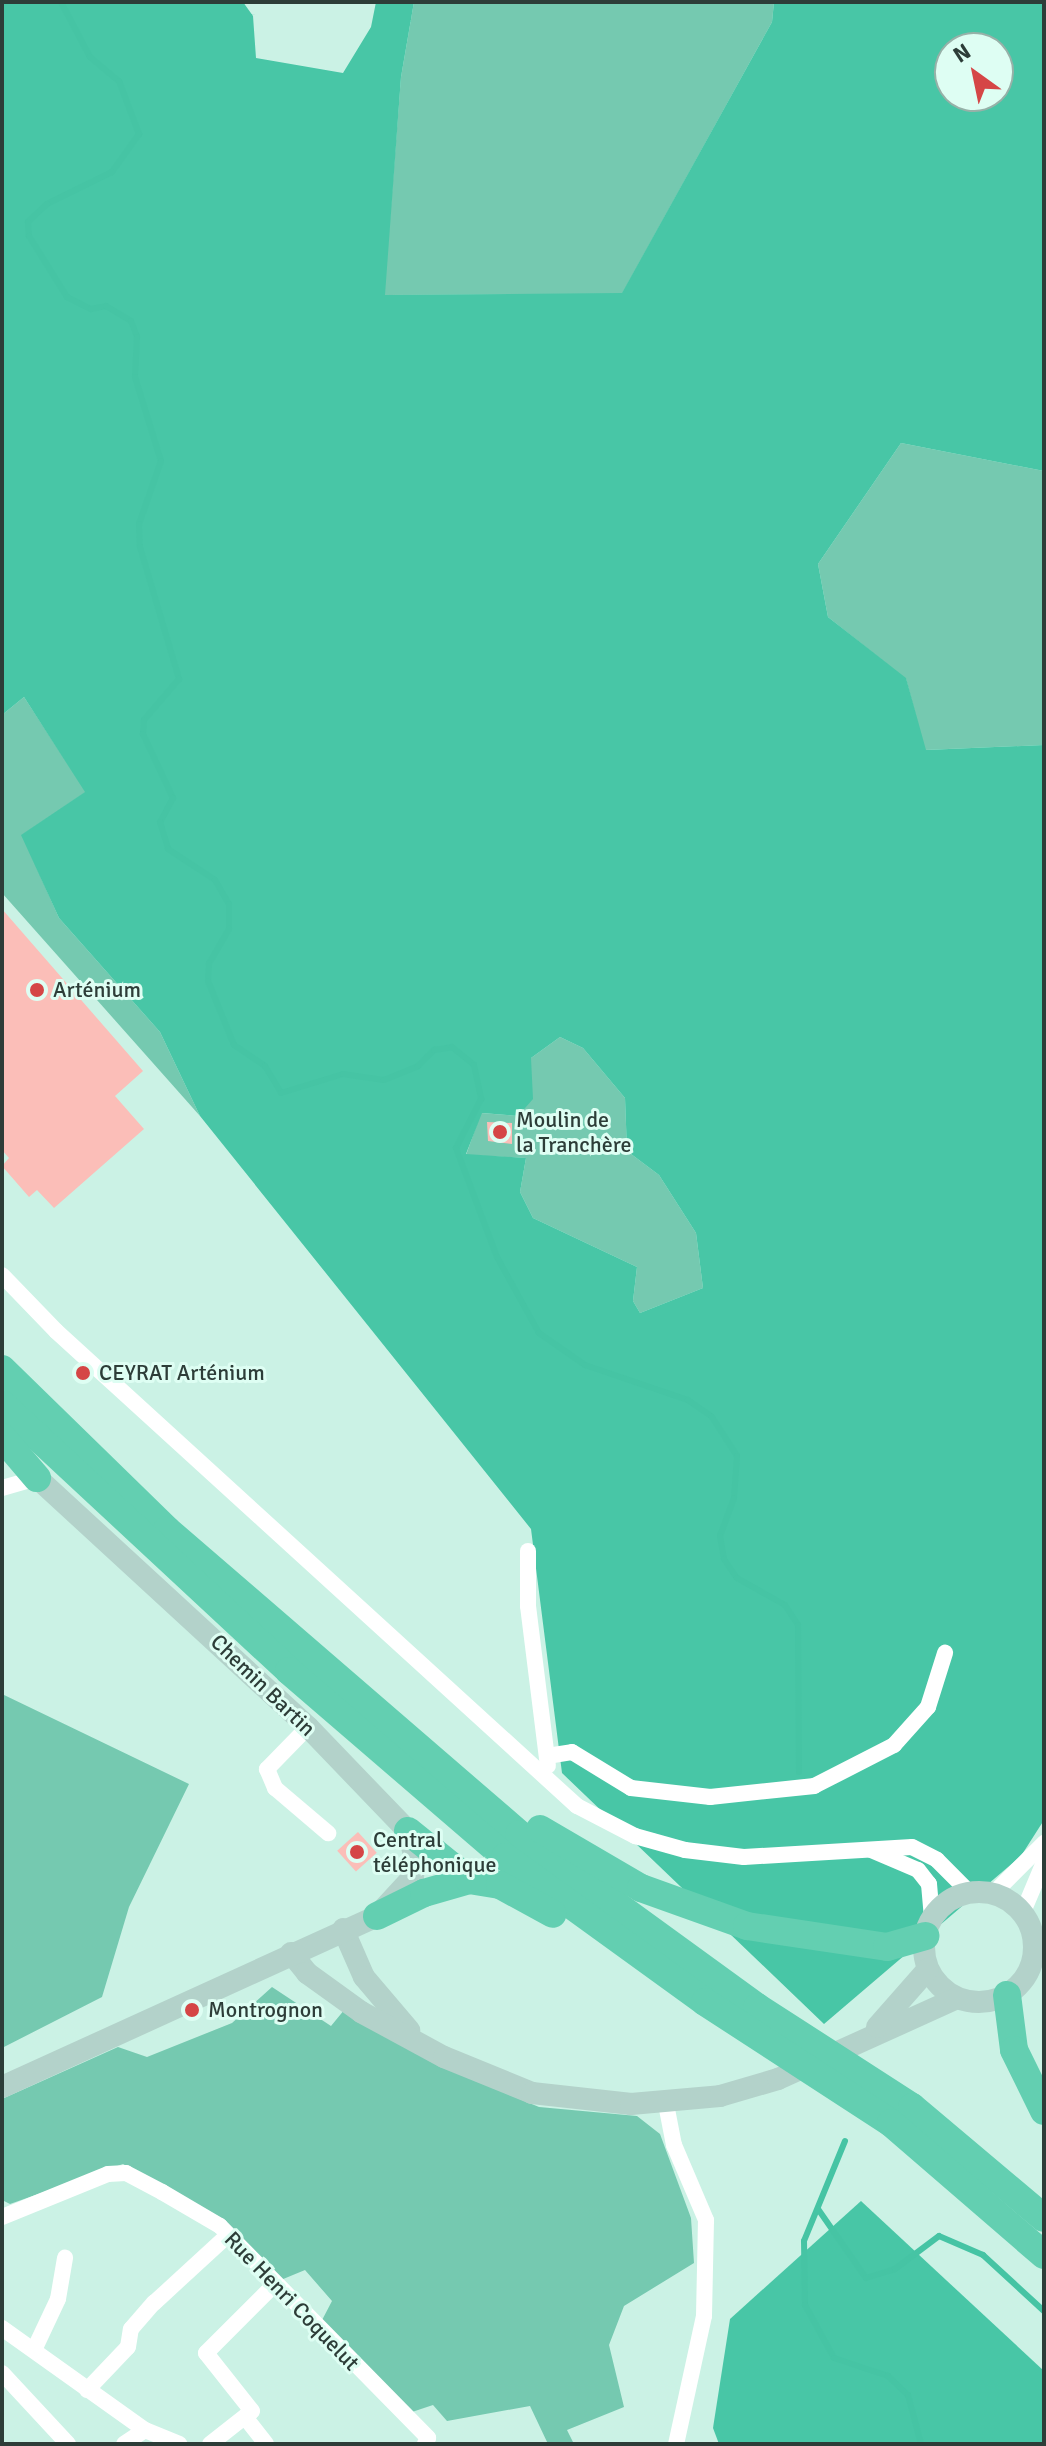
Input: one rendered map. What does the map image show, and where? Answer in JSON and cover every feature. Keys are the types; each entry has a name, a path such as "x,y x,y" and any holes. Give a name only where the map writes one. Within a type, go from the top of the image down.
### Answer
{"highway":[{"path":"2,1369 167,1530 462,1787 630,1919 912,2107 1044,2218"},
{"path":"2,1404 289,1671 493,1847 705,2002 891,2123 1044,2255"},
{"path":"2,1437 37,1478"},
{"path":"462,1787 641,1888 747,1926 887,1947 928,1926"},
{"path":"408,1831 469,1880 527,1896 645,1978 705,2002"},
{"path":"377,1916 424,1893 469,1880"},
{"path":"1007,1995 1014,2050 1044,2111"}],"street":[{"path":"2,1275 56,1331 577,1806 635,1836 685,1850 744,1857 912,1847 937,1860 969,1892"},
{"path":"2,1488 37,1478"},
{"name":"Chemin Bartin","path":"37,1478 308,1727 408,1831"},
{"path":"528,1551 528,1606 549,1779"},
{"path":"547,1756 572,1752 631,1788 710,1797 814,1786 894,1745 928,1707 945,1653"},
{"path":"308,1727 267,1769 275,1788 328,1833"},
{"path":"3,2085 377,1916 413,1877 408,1831"},
{"path":"994,1893 1044,1843"},
{"path":"862,2042 928,1969 929,1884 918,1870 866,1848"},
{"path":"928,1969 957,1998 973,2002 1007,1995 1034,1956 1023,1912 1044,1862"},
{"path":"928,1926 969,1892 994,1893 1023,1912"},
{"path":"343,1929 364,1977 399,2023 444,2057"},
{"path":"291,1953 307,1973 361,2012 444,2057 532,2093 666,2104 720,2096 778,2079 957,1998"},
{"path":"666,2104 674,2145 706,2220 704,2316 670,2442"},
{"name":"Rue Henri Coquelut","path":"2,2217 108,2174 126,2173 228,2235 428,2438 425,2444"},
{"path":"87,2390 128,2347 131,2329 154,2303 228,2235"},
{"path":"34,2350 58,2299 65,2258"},
{"path":"210,2444 252,2411 206,2353 274,2285"},
{"path":"2,2328 145,2430 179,2444"},
{"path":"5,2383 68,2444"},
{"path":"245,2417 266,2444"},
{"path":"124,2444 145,2430"}],"green space":[{"path":"2,2 243,2 253,16 256,58 343,73 371,27 376,2 414,2 401,77 385,295 622,293 772,22 774,2 1044,2 1044,471 901,443 818,564 828,617 906,678 926,750 1044,745 1044,1820 1021,1856 824,2024 562,1773 531,1529 200,1116 160,1032 59,918 21,835 85,792 24,697 2,715","holes":["560,1037 583,1048 625,1098 627,1151 659,1175 696,1233 703,1288 640,1313 633,1301 637,1267 533,1218 520,1192 526,1158 466,1154 482,1113 518,1116 533,1099 531,1058"]},
{"path":"414,2 774,2 772,22 622,294 384,295 401,77"},
{"path":"901,443 1044,471 1044,745 925,750 906,679 828,617 818,564"},
{"path":"24,697 86,792 22,835 59,918 160,1032 200,1116 2,893 2,715"},
{"name":"Moulin de la Tranchère","path":"560,1037 583,1048 625,1098 627,1151 659,1175 696,1233 703,1288 640,1313 633,1301 637,1267 533,1218 520,1192 526,1158 466,1155 481,1113 518,1116 531,1058"},
{"path":"2,1694 189,1784 129,1907 102,1997 2,2048"},
{"path":"272,1987 331,2026 345,2009 445,2068 539,2107 637,2116 660,2134 691,2218 694,2263 624,2306 609,2345 624,2407 567,2430 574,2444 548,2444 530,2406 447,2421 433,2405 412,2412 320,2324 332,2301 305,2270 276,2282 225,2220 123,2164 10,2204 2,2200 2,2099 118,2047 147,2057 232,2023"},
{"path":"861,2201 1044,2371 1044,2444 719,2444 713,2428 730,2319"}],"building":[{"name":"Arténium","path":"2,909 143,1071 115,1096 144,1129 54,1208 37,1190 29,1197 2,1166 9,1158 2,1150"},
{"name":"Moulin de la Tranchère","path":"487,1122 512,1123 512,1144 488,1141"},
{"name":"Central téléphonique","path":"358,1832 377,1853 356,1872 337,1851"}],"waterway":[{"path":"61,2 90,57 119,81 139,134 112,172 47,204 28,222 29,236 67,297 91,309 106,306 131,321 137,337 135,377 161,461 139,524 140,547 179,679 144,720 143,734 173,798 160,822 168,849 215,880 229,904 229,929 209,963 208,981 234,1045 265,1066 281,1093 343,1074 384,1080 418,1066 434,1050 452,1047 474,1065 481,1099 456,1148 497,1257 539,1333 585,1365 688,1400 712,1417 737,1456 734,1498 720,1536 724,1559 737,1578 785,1605 798,1625 799,1772"},
{"path":"845,2141 804,2241 805,2305 834,2358 888,2376 908,2395 921,2444"},
{"path":"818,2209 866,2278 895,2269 939,2236 983,2255 1044,2311"}],"place":[{"name":"Arténium","path":"37,990"},
{"name":"Moulin de la Tranchère","path":"500,1132"},
{"name":"CEYRAT Arténium","path":"83,1373"},
{"name":"Central téléphonique","path":"357,1852"},
{"name":"Montrognon","path":"192,2010"}]}
